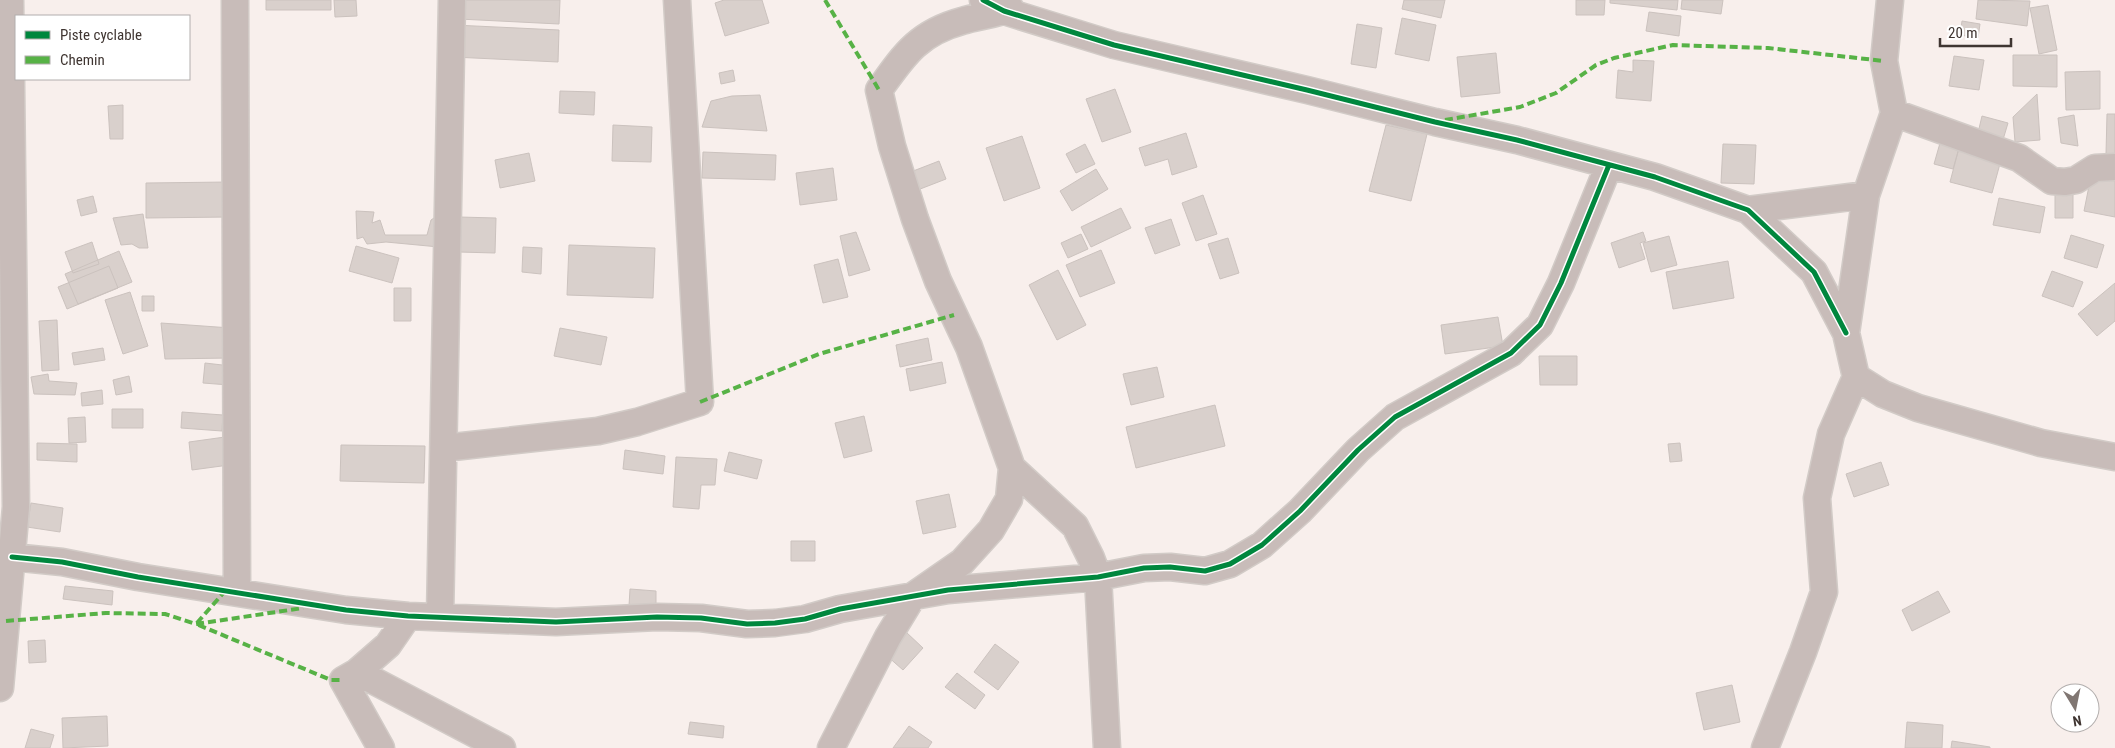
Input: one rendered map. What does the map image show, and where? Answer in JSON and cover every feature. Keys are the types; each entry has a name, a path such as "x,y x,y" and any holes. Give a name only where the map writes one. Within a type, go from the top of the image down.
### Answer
{"street":[{"path":"0,688 12,557 8,506 10,0"},
{"path":"235,0 237,592"},
{"path":"440,617 452,0"},
{"path":"444,448 598,431 637,422 700,402 677,0"},
{"path":"831,748 888,637 913,596 962,562 991,530 1008,499 1012,468 969,347 938,281 919,228 892,146 879,90 899,61 924,36 993,5 1029,0"},
{"path":"1846,333 1866,195 1894,112 1884,62 1890,0"},
{"path":"993,5 1114,44 1434,122 1517,140 1655,177 1748,210 1814,272 1846,333 1856,377 1831,434 1818,498 1824,592 1803,652 1765,748"},
{"path":"1894,112 2019,158 2052,181 2065,182 2076,180 2095,168 2115,166"},
{"path":"12,557 62,562 138,577 346,610 408,616 556,622 701,618 747,624 805,619 840,608 948,590 1098,577 1144,568 1170,567 1205,570 1230,564 1262,545 1294,517 1358,450 1395,417 1511,353 1540,325 1561,283 1609,165"},
{"path":"1748,210 1866,195"},
{"path":"1856,377 1882,394 1918,408 2041,442 2115,457"},
{"path":"1012,468 1074,526 1091,558 1098,577 1107,748"},
{"path":"382,748 343,680 357,672 388,646 408,616"},
{"path":"357,672 502,748"}],"building":[{"path":"266,0 331,0 331,10 266,10"},
{"path":"334,0 356,0 357,16 335,17"},
{"path":"460,0 560,0 559,24 459,19"},
{"path":"724,0 762,0 769,23 725,36 715,3"},
{"path":"1404,0 1445,0 1441,18 1402,9"},
{"path":"1576,0 1605,0 1604,15 1576,15"},
{"path":"1610,0 1678,0 1677,10 1610,3"},
{"path":"1682,0 1723,0 1721,14 1681,9"},
{"path":"1978,0 2030,1 2027,26 1976,19"},
{"path":"2048,5 2057,50 2039,54 2030,8"},
{"path":"1649,12 1681,16 1679,36 1646,31"},
{"path":"1402,18 1436,25 1429,61 1395,54"},
{"path":"1962,21 1980,24 1978,38 1960,35"},
{"path":"1357,24 1382,28 1376,68 1351,64"},
{"path":"454,25 559,30 558,62 453,57"},
{"path":"1496,53 1500,93 1461,97 1457,57"},
{"path":"2013,55 2057,55 2057,87 2013,86"},
{"path":"1954,56 1984,60 1979,90 1949,86"},
{"path":"1633,60 1654,61 1651,101 1616,98 1618,70 1633,72"},
{"path":"733,70 735,81 721,84 719,73"},
{"path":"2100,71 2100,109 2066,110 2065,72"},
{"path":"1115,89 1131,132 1102,142 1086,99"},
{"path":"560,91 595,92 594,115 559,113"},
{"path":"2037,94 2040,140 2015,142 2013,117"},
{"path":"760,95 767,131 702,127 711,101 732,96"},
{"path":"123,105 123,139 110,139 108,106"},
{"path":"2107,114 2115,114 2115,154 2106,154"},
{"path":"2074,115 2078,146 2061,143 2058,118"},
{"path":"1982,116 2008,123 2002,143 1977,137"},
{"path":"613,125 652,127 651,162 612,161"},
{"path":"1386,125 1427,134 1411,201 1369,191"},
{"path":"1186,133 1197,167 1172,175 1168,159 1145,166 1139,148"},
{"path":"1022,136 1040,188 1004,201 986,148"},
{"path":"1940,143 1959,148 1953,169 1934,164"},
{"path":"1085,144 1095,164 1076,173 1066,154"},
{"path":"1723,144 1756,145 1754,184 1721,183"},
{"path":"1959,148 2001,160 1992,193 1950,182"},
{"path":"703,152 776,155 775,180 702,178"},
{"path":"529,153 535,181 500,188 495,160"},
{"path":"939,161 946,179 915,191 908,173"},
{"path":"833,168 837,200 800,205 796,173"},
{"path":"1096,169 1108,189 1072,211 1060,191"},
{"path":"2091,176 2115,181 2115,217 2084,211"},
{"path":"228,182 228,217 146,218 146,183"},
{"path":"2055,188 2073,188 2073,218 2055,218"},
{"path":"1203,195 1217,234 1196,241 1182,203"},
{"path":"93,196 97,212 81,216 77,200"},
{"path":"1999,198 2045,207 2040,233 1993,225"},
{"path":"1121,208 1131,228 1091,247 1081,227"},
{"path":"356,211 374,212 372,223 380,220 385,235 427,235 431,220 437,216 439,247 386,242 367,244 363,237 357,239"},
{"path":"143,214 148,248 139,248 132,244 121,245 113,218"},
{"path":"459,217 496,218 495,253 459,252"},
{"path":"1171,219 1180,245 1155,254 1145,228"},
{"path":"856,232 870,270 849,276 840,236"},
{"path":"1643,232 1646,241 1640,243 1645,259 1619,268 1611,243"},
{"path":"1081,234 1088,249 1068,258 1061,243"},
{"path":"2071,235 2104,245 2097,268 2064,258"},
{"path":"1669,236 1677,265 1651,272 1643,243"},
{"path":"1228,238 1239,273 1220,279 1208,244"},
{"path":"92,242 99,264 73,273 65,252"},
{"path":"569,245 655,248 653,298 567,295"},
{"path":"356,246 399,258 392,283 349,271"},
{"path":"523,247 542,248 541,274 522,272"},
{"path":"1101,250 1115,283 1080,297 1066,265"},
{"path":"119,251 132,282 78,304 65,274"},
{"path":"838,259 848,297 823,303 814,265"},
{"path":"1728,261 1734,298 1673,309 1666,272"},
{"path":"109,266 118,288 67,309 58,287"},
{"path":"1058,270 1086,325 1057,340 1029,285"},
{"path":"2052,271 2083,282 2073,307 2042,296"},
{"path":"2115,283 2115,321 2097,336 2078,314"},
{"path":"394,288 411,288 411,321 394,321"},
{"path":"130,292 148,346 123,354 105,300"},
{"path":"142,296 154,296 154,311 142,311"},
{"path":"1498,317 1503,346 1445,354 1441,325"},
{"path":"57,320 59,370 42,371 39,321"},
{"path":"161,323 231,328 229,358 165,359"},
{"path":"560,328 607,337 601,365 554,356"},
{"path":"928,338 932,360 900,367 896,345"},
{"path":"103,348 105,360 74,365 72,353"},
{"path":"1539,356 1577,356 1577,385 1540,385"},
{"path":"942,362 946,383 910,391 906,369"},
{"path":"205,363 231,366 229,385 203,383"},
{"path":"1157,367 1164,397 1131,405 1123,374"},
{"path":"48,374 49,381 77,383 75,395 34,394 31,377"},
{"path":"129,376 132,392 116,395 113,380"},
{"path":"102,390 103,404 82,406 81,393"},
{"path":"1215,405 1225,446 1136,468 1126,427"},
{"path":"112,409 143,409 143,428 112,428"},
{"path":"182,412 223,415 222,431 181,428"},
{"path":"864,416 872,451 844,458 835,423"},
{"path":"85,417 86,442 69,443 68,418"},
{"path":"225,437 229,465 192,470 189,442"},
{"path":"37,443 77,444 77,462 37,460"},
{"path":"1680,443 1682,461 1670,462 1668,444"},
{"path":"341,445 425,446 424,483 340,481"},
{"path":"625,450 665,456 663,474 623,469"},
{"path":"729,452 762,460 757,479 724,471"},
{"path":"676,457 717,459 715,485 701,485 699,509 673,507"},
{"path":"1881,462 1889,485 1854,497 1846,474"},
{"path":"949,494 956,527 923,534 916,501"},
{"path":"31,503 63,508 60,532 27,527"},
{"path":"791,541 815,541 815,561 791,561"},
{"path":"65,586 113,591 112,605 63,599"},
{"path":"630,589 656,591 656,608 629,606"},
{"path":"1938,591 1950,612 1912,631 1902,610"},
{"path":"906,632 923,648 903,670 886,655"},
{"path":"45,640 46,662 29,663 28,641"},
{"path":"995,644 1019,662 998,690 974,672"},
{"path":"957,673 985,695 975,709 945,687"},
{"path":"1732,685 1740,722 1704,730 1696,693"},
{"path":"107,716 108,746 63,748 62,718"},
{"path":"690,722 724,726 723,738 688,734"},
{"path":"1907,722 1943,725 1942,748 1905,748"},
{"path":"909,726 932,742 928,748 893,748"},
{"path":"31,729 54,735 50,748 25,748"},
{"path":"1952,741 1990,747 1990,748 1951,748"}],"marked path":[{"path":"825,0 879,90"},
{"path":"1445,120 1520,107 1556,93 1596,65 1614,58 1673,45 1768,48 1884,61"},
{"path":"700,402 819,354 954,315"},
{"path":"226,590 196,624 331,680 343,680"},
{"path":"6,621 106,613 165,614 196,624 303,608"}],"cycle path":[{"path":"983,0 1004,11 1114,45 1517,140 1655,177 1748,210 1814,272 1846,333"},
{"path":"12,557 62,562 138,577 346,610 408,616 556,622 657,617 701,618 747,624 775,623 805,619 840,609 948,590 1098,577 1144,568 1170,567 1205,571 1230,564 1262,545 1300,511 1358,450 1395,417 1511,353 1540,325 1561,283 1609,165"}]}
